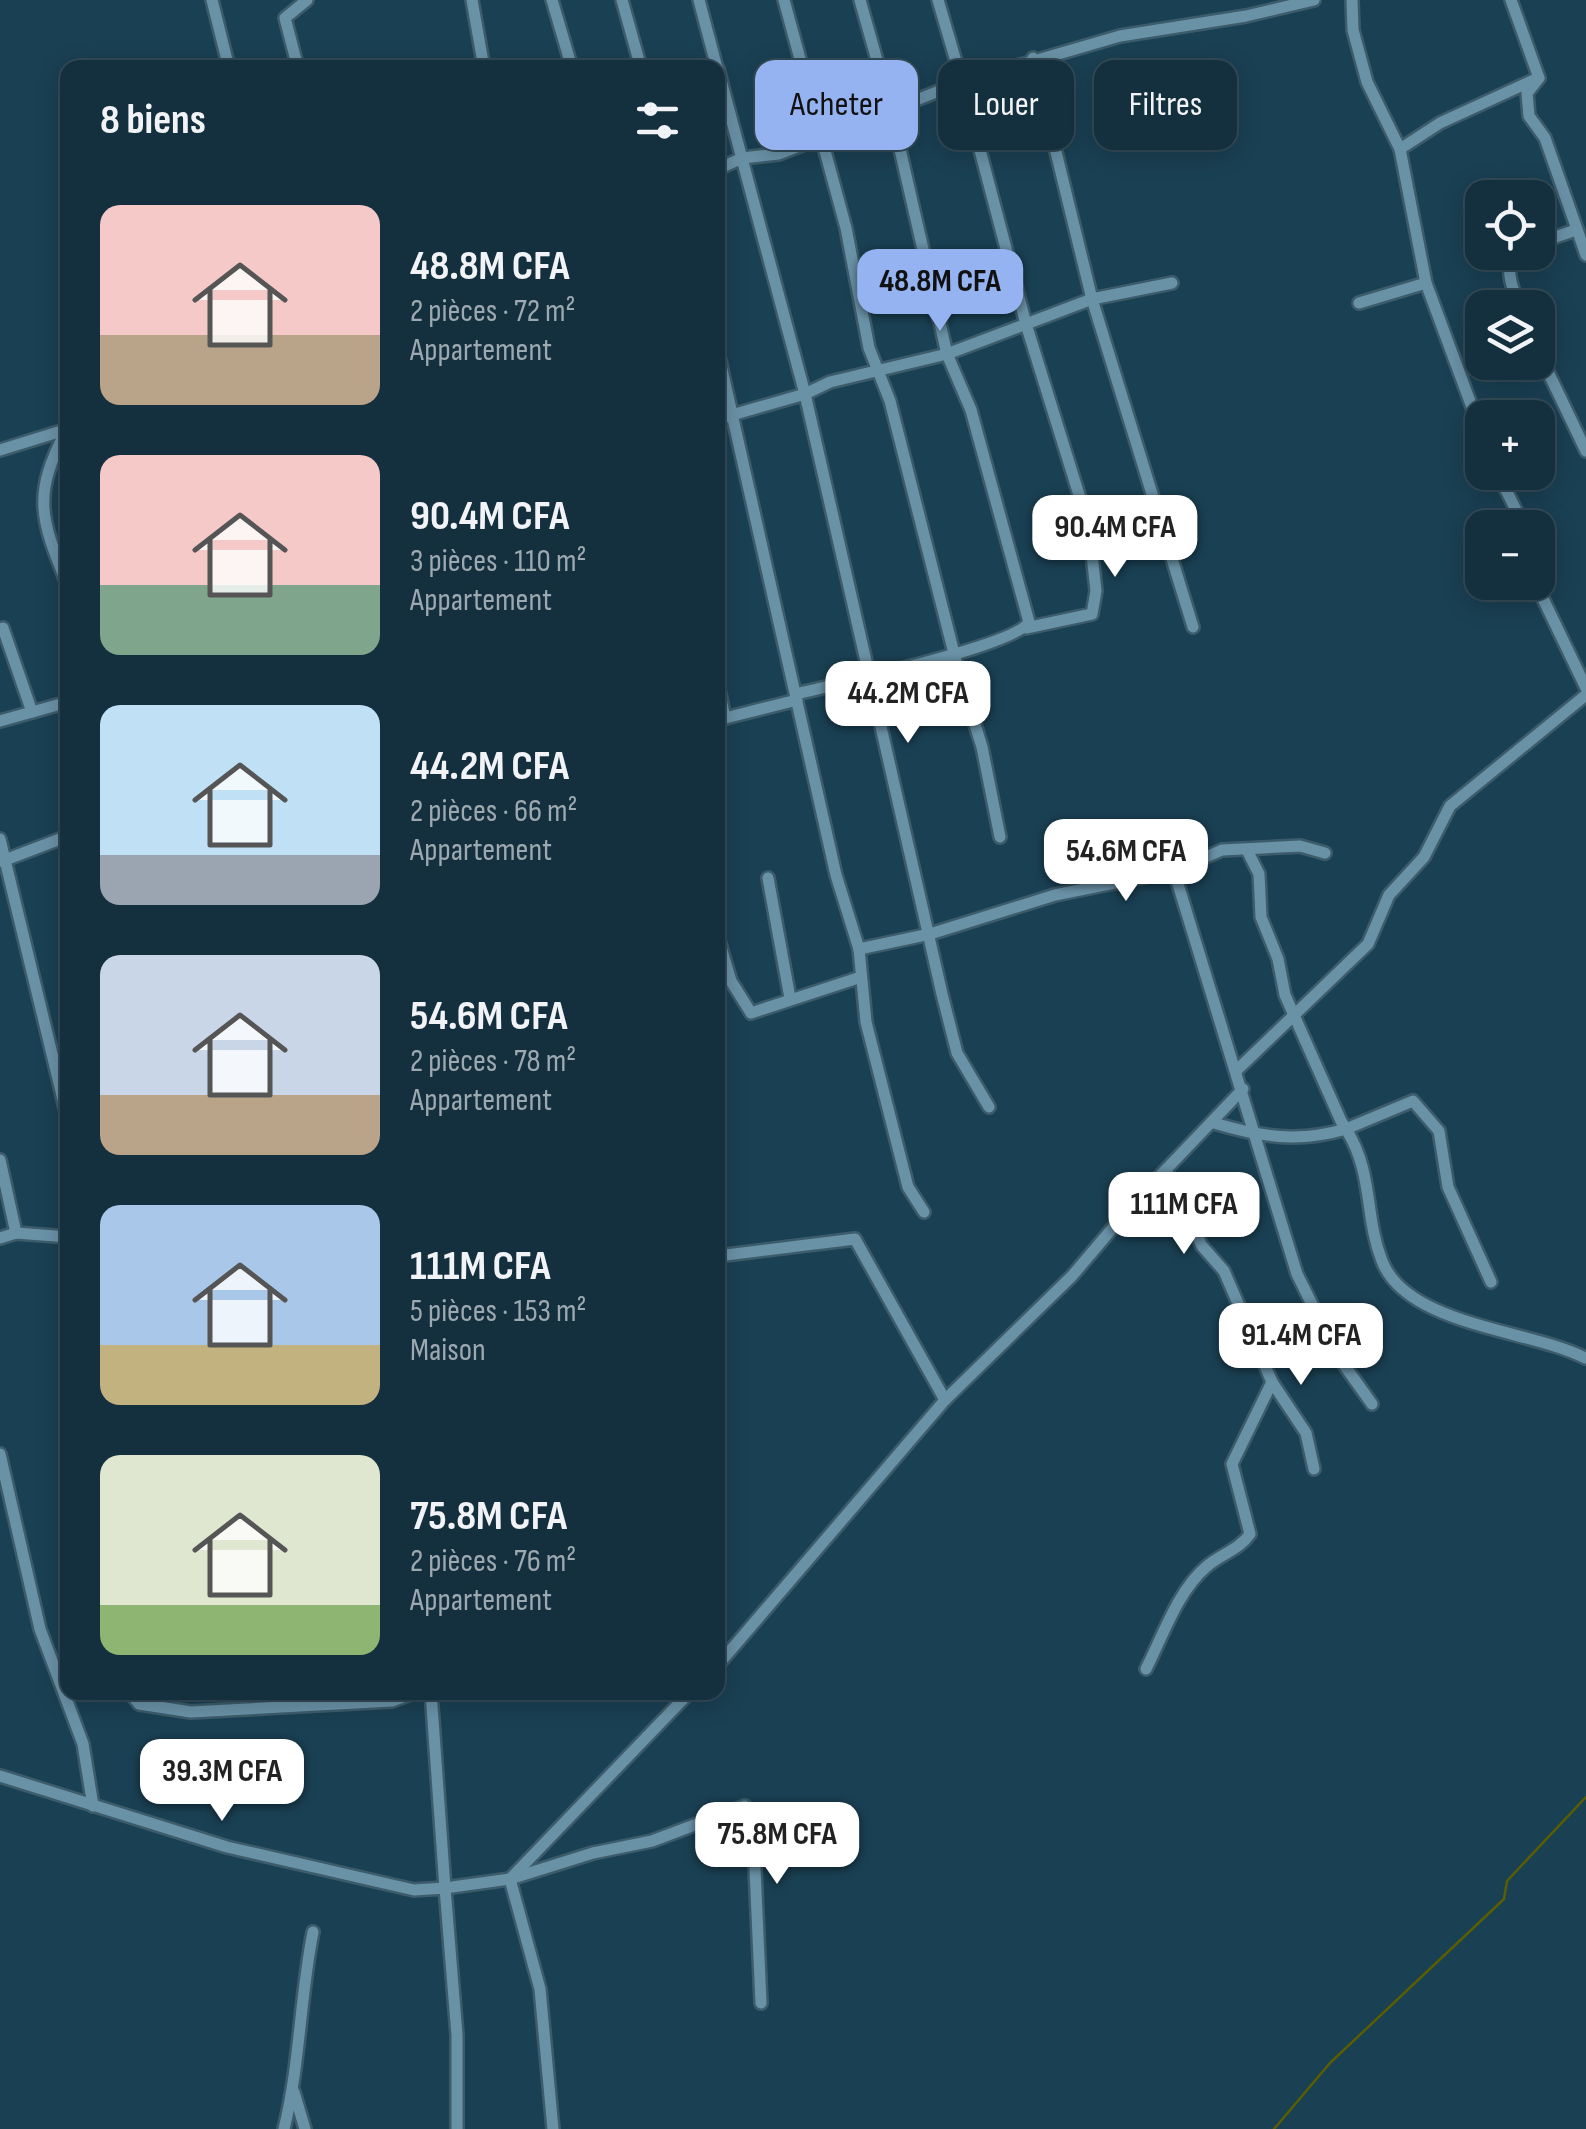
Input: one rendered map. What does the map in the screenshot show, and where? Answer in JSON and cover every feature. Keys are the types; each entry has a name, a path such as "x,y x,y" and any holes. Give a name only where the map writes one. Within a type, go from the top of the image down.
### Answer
{"street":[{"path":"212,0 227,60"},
{"path":"296,60 284,18 307,0"},
{"path":"472,0 483,60"},
{"path":"552,0 570,60"},
{"path":"622,0 639,60"},
{"path":"699,0 715,60"},
{"path":"784,0 800,60"},
{"path":"860,0 877,60"},
{"path":"938,0 956,60"},
{"path":"1027,60 1120,36 1246,16 1314,0"},
{"path":"1352,0 1349,10 1368,82 1400,150 1405,191 1426,282 1469,400"},
{"path":"1511,0 1539,78"},
{"path":"1033,58 1092,299 1193,628"},
{"path":"1400,150 1440,123 1539,78"},
{"path":"1539,78 1527,93 1529,116 1545,138 1586,255"},
{"path":"725,97 805,394 957,1053 989,1106"},
{"path":"725,166 742,158 787,150"},
{"path":"824,150 846,228 876,370 890,401 982,746 1000,837"},
{"path":"900,150 947,354 972,410 1029,622 1026,628"},
{"path":"725,718 1026,628 1092,614 1096,591 1089,527 1080,509 1065,443 1026,324 980,150"},
{"path":"1555,237 1576,230"},
{"path":"1358,304 1426,282"},
{"path":"725,416 876,370 947,354 1092,299 1172,284"},
{"path":"1552,380 1586,451"},
{"path":"725,425 797,697 836,875 859,950 866,1022 908,1187 924,1212"},
{"path":"0,450 60,431"},
{"path":"60,442 46,469 42,492 44,517 60,563"},
{"path":"1236,1070 1368,944 1390,895 1424,857 1450,806 1586,691 1543,600"},
{"path":"4,628 32,712"},
{"path":"0,722 60,704"},
{"path":"0,839 2,861 60,1089"},
{"path":"2,861 60,839"},
{"path":"859,950 930,934 1054,894 1174,871 1204,855 1300,846 1325,854"},
{"path":"1247,850 1259,874 1261,917 1295,1016 1346,1129 1364,1159 1374,1233 1390,1278 1439,1309 1586,1358"},
{"path":"1174,871 1222,1036 1244,1089 1297,1274 1337,1355 1372,1404"},
{"path":"768,878 790,998"},
{"path":"725,961 731,981 750,1012 861,977"},
{"path":"725,979 731,981"},
{"path":"725,1657 944,1400 1072,1276 1244,1089"},
{"path":"1214,1123 1255,1136 1310,1138 1346,1129 1412,1101 1435,1122 1448,1186 1491,1282"},
{"path":"0,1160 16,1234"},
{"path":"1166,1170 1202,1246 1224,1271 1272,1382 1306,1433 1314,1469"},
{"path":"0,1238 16,1234 60,1236"},
{"path":"725,1255 855,1239 944,1400"},
{"path":"1146,1669 1189,1586 1207,1566 1244,1543 1250,1534 1232,1464 1272,1382"},
{"path":"0,1454 40,1629 60,1682"},
{"path":"67,1700 83,1744 93,1806"},
{"path":"135,1700 139,1704 192,1712 395,1700"},
{"path":"432,1700 458,2035 457,2129"},
{"path":"510,1879 682,1700"},
{"path":"0,1776 277,1859 414,1890 510,1879 593,1853 652,1841 744,1806 753,1824 760,2003"},
{"path":"510,1879 540,1989 553,2129"},
{"path":"284,2129 294,2092 303,1982 313,1932"},
{"path":"294,2092 304,2129"}],"waterway":[{"path":"1274,2129 1330,2063 1504,1899 1507,1881 1586,1797"}]}
